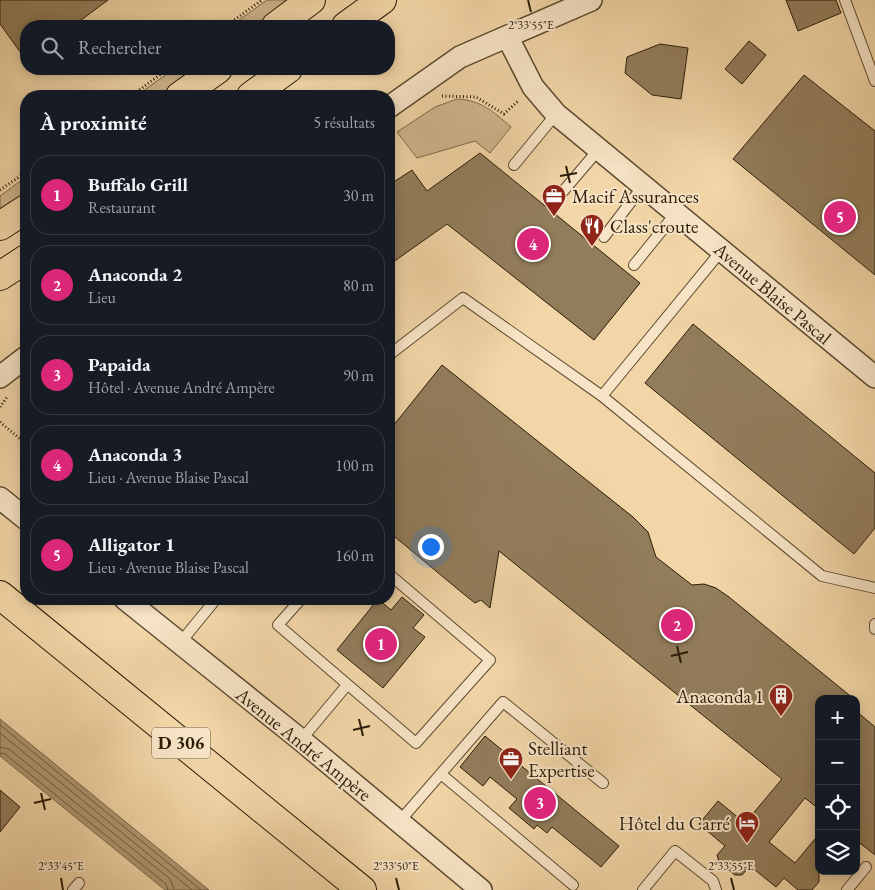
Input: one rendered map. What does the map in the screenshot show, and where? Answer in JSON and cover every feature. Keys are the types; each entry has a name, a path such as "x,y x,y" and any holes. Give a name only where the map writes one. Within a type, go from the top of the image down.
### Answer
{"main road":[{"path":"284,20 311,0"},
{"path":"354,20 382,0"},
{"path":"188,90 210,75"},
{"path":"259,90 280,75"},
{"path":"0,226 20,213"},
{"path":"0,276 20,262"},
{"name":"D 306","path":"0,595 362,890"}],"street":[{"path":"395,103 460,57 508,38 592,0"},
{"name":"Avenue Blaise Pascal","path":"508,38 533,87 556,114 875,377"},
{"path":"0,377 20,362"},
{"path":"0,498 20,514"},
{"name":"Avenue André Ampère","path":"132,605 301,740 481,890"}],"lane":[{"path":"845,0 875,81"},
{"path":"514,165 556,114"},
{"path":"554,202 598,149"},
{"path":"604,237 643,186"},
{"path":"634,265 676,213"},
{"path":"602,396 722,250"},
{"path":"395,351 463,298 602,396 822,576 875,588"},
{"path":"296,605 278,625 416,743 490,660 395,579"},
{"path":"180,643 211,605"},
{"path":"875,624 875,629"},
{"path":"301,740 347,685"},
{"path":"399,822 503,702 604,783"},
{"path":"441,774 573,885"},
{"path":"643,890 675,851 713,880 716,890"},
{"path":"847,890 866,867"}],"path":[{"path":"234,20 262,0"},
{"path":"139,90 160,75"},
{"path":"434,101 441,96 476,97 504,114"},
{"path":"0,190 20,176"},
{"path":"0,422 20,439"}],"shaded area":[{"path":"267,0 289,0 262,20 239,20"},
{"path":"166,75 188,75 166,90 144,90"},
{"path":"457,99 480,104 511,127 490,153 475,141 417,158 397,132 435,107"},
{"path":"20,181 20,197 0,210 0,196"}],"water":[{"path":"0,719 209,890 165,890 0,756"}],"building":[{"path":"0,0 108,0 81,20 20,20 20,52 0,24"},
{"path":"786,0 836,0 841,13 798,31"},
{"path":"749,41 766,55 742,84 725,69"},
{"path":"660,44 688,48 681,99 652,95 625,73 627,57"},
{"path":"804,75 875,131 875,275 733,159"},
{"path":"480,153 640,283 594,340 447,224 395,261 395,181 412,170 427,191"},
{"path":"693,324 875,473 875,528 854,554 645,383"},
{"path":"442,365 633,517 648,532 656,557 692,585 704,584 716,588 729,597 849,695 815,695 815,806 805,798 769,842 795,863 815,839 815,875 819,875 819,882 812,890 798,890 784,878 776,887 750,866 742,875 735,875 719,862 717,855 725,846 699,824 718,801 745,823 782,779 499,551 490,608 481,600 475,603 395,537 395,424"},
{"path":"402,597 424,615 413,628 425,637 383,688 337,650 373,605 385,605 391,610"},
{"path":"860,714 875,727 875,855 860,843"},
{"path":"485,736 619,846 601,867 552,827 547,833 537,825 534,829 509,808 517,799 490,777 483,786 460,767"},
{"path":"0,790 20,807 0,832"}],"place":[{"name":"Macif Assurances","path":"554,217"},
{"name":"Alligator 1","path":"840,217"},
{"name":"Anaconda 3","path":"533,244"},
{"name":"Class'croute","path":"592,247"},
{"name":"Anaconda 2","path":"677,625"},
{"name":"Buffalo Grill","path":"381,644"},
{"name":"Anaconda 1","path":"781,717"},
{"name":"Stelliant Expertise","path":"511,780"},
{"name":"Papaida","path":"540,803"},
{"name":"Hôtel du Carré","path":"747,844"}]}
